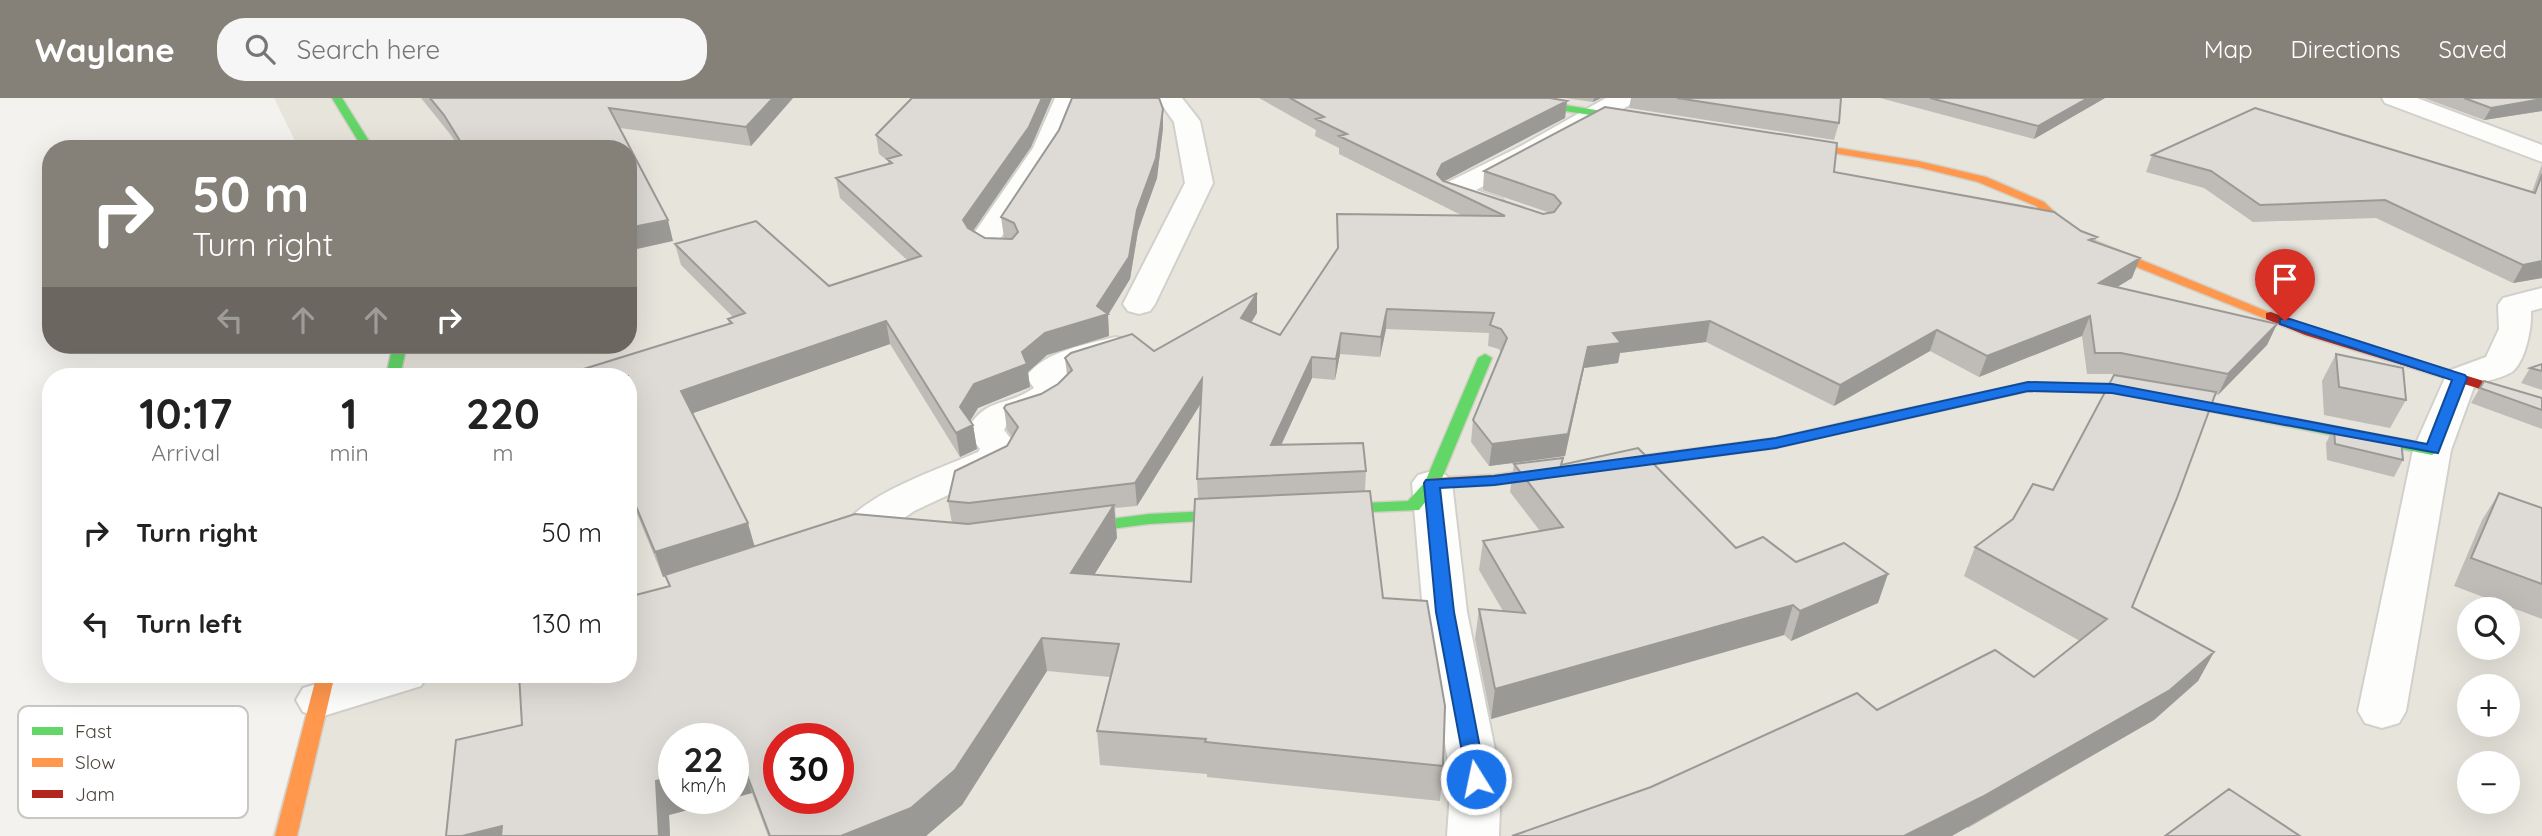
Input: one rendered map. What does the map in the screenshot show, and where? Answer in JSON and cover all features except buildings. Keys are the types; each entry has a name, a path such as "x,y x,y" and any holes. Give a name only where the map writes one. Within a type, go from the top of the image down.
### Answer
{"street":[{"path":"337,98 363,140"},
{"path":"1003,251 983,242 1046,148 1067,98"},
{"path":"1139,304 1199,183 1187,121 1169,98"},
{"path":"1501,98 1664,124"},
{"path":"1516,213 1452,191 1453,188 1530,152 1624,98"},
{"path":"2393,98 2542,154"},
{"path":"1771,141 1919,164 1982,179 2040,204 2063,227 2086,242 2310,332 2542,404"},
{"path":"2382,711 2432,450 2460,378 2500,363 2516,328 2514,305 2542,298"},
{"path":"864,533 900,502 994,459 999,448 985,431 993,417 1034,404 1054,390 1044,377 1060,365 1129,342"},
{"path":"1311,511 1413,506 1432,483 1485,358"},
{"path":"1432,483 1494,480 1776,443 2028,387 2112,388 2432,450"},
{"path":"1432,483 1445,612 1476,779 1473,836"},
{"path":"1041,533 1149,519 1271,513"},
{"path":"286,836 323,687 348,683"}],"shaded area":[{"path":"274,98 2542,98 2542,836 272,836 314,683 637,683 637,368 402,368 404,362 400,354 637,354 637,140 295,140"}],"traffic: fast":[{"path":"337,98 363,140"},
{"path":"1501,98 1647,121"},
{"path":"395,368 398,354"},
{"path":"1322,510 1413,506 1432,483 1485,358"},
{"path":"1864,423 2028,387 2112,388 2432,450"},
{"path":"1064,530 1149,519 1248,514"}],"traffic: slow":[{"path":"1783,142 1918,164 1982,179 2040,204 2063,227 2086,242 2271,316"},
{"path":"1432,483 1494,480 1776,443 1864,423"},
{"path":"286,836 324,683"}],"traffic: jam":[{"path":"2271,316 2310,332 2542,404"}],"route":[{"path":"1476,779 1445,612 1432,483 1494,480 1776,443 2028,387 2112,388 2432,450 2460,378 2310,332 2285,321"}]}
